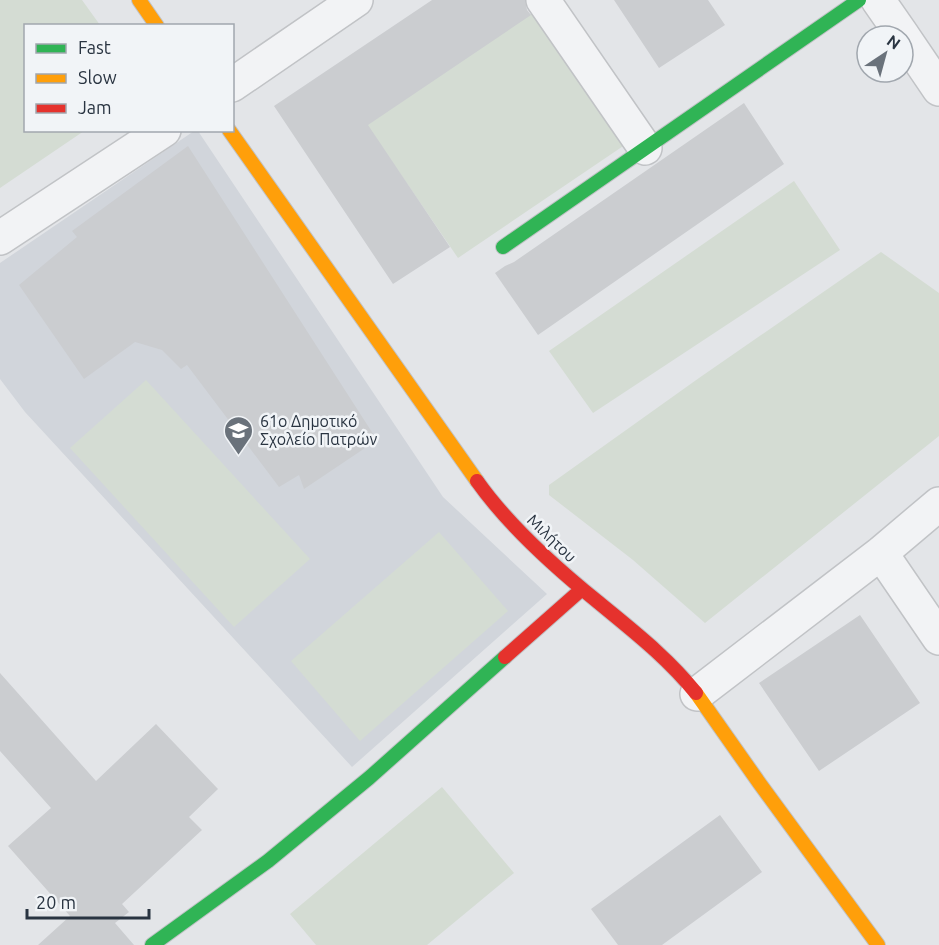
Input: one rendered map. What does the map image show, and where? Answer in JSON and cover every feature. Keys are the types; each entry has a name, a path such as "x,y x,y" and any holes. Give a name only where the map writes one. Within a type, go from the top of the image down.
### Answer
{"street":[{"path":"139,0 156,24"},
{"path":"234,84 356,0"},
{"path":"503,247 859,0"},
{"path":"878,0 895,24"},
{"path":"544,2 645,148"},
{"path":"915,54 939,89"},
{"path":"0,238 161,132"},
{"name":"Μιλήτου","path":"230,132 483,489 528,538 582,589 661,654 697,694 742,760 878,945"},
{"path":"697,694 881,553 939,504"},
{"path":"881,553 939,638"},
{"path":"152,945 268,861 369,778 582,589"}],"shaded area":[{"path":"0,0 82,0 99,24 24,24 24,132 83,132 0,188"},
{"path":"550,1 641,134 458,258 367,125"},
{"name":"61ο Δημοτικό Σχολείο Πατρών","path":"193,132 199,132 443,497 547,594 352,767 25,412 0,379 0,263"},
{"path":"794,181 840,250 593,413 549,351"},
{"path":"881,252 939,293 939,436 705,623 633,560 549,495 549,485"},
{"path":"146,380 310,559 234,627 70,448"},
{"path":"439,532 508,611 360,741 291,661"},
{"path":"442,787 514,873 427,945 316,945 290,914"}],"building":[{"path":"432,0 525,0 527,10 531,15 368,125 450,247 393,284 274,106"},
{"path":"614,0 708,0 725,25 659,68"},
{"path":"744,103 784,164 538,335 495,273"},
{"path":"188,146 377,440 304,489 299,475 279,487 187,365 181,369 162,350 135,342 84,379 19,285 77,237 72,231"},
{"path":"860,615 920,703 819,771 759,683"},
{"path":"0,673 96,781 156,724 218,789 189,817 202,830 122,904 129,912 115,923 134,945 38,945 70,916 8,846 51,808 0,751"},
{"path":"720,815 762,872 662,945 618,945 591,909"}],"traffic: fast":[{"path":"503,247 859,0"},
{"path":"152,945 268,861 369,778 505,657"}],"traffic: slow":[{"path":"139,0 156,24"},
{"path":"230,132 477,481"},
{"path":"696,693 878,945"}],"traffic: jam":[{"path":"477,481 503,514 533,545 649,645 696,693"},
{"path":"505,657 582,589"}],"place":[{"name":"61ο Δημοτικό Σχολείο Πατρών","path":"239,456"}]}
